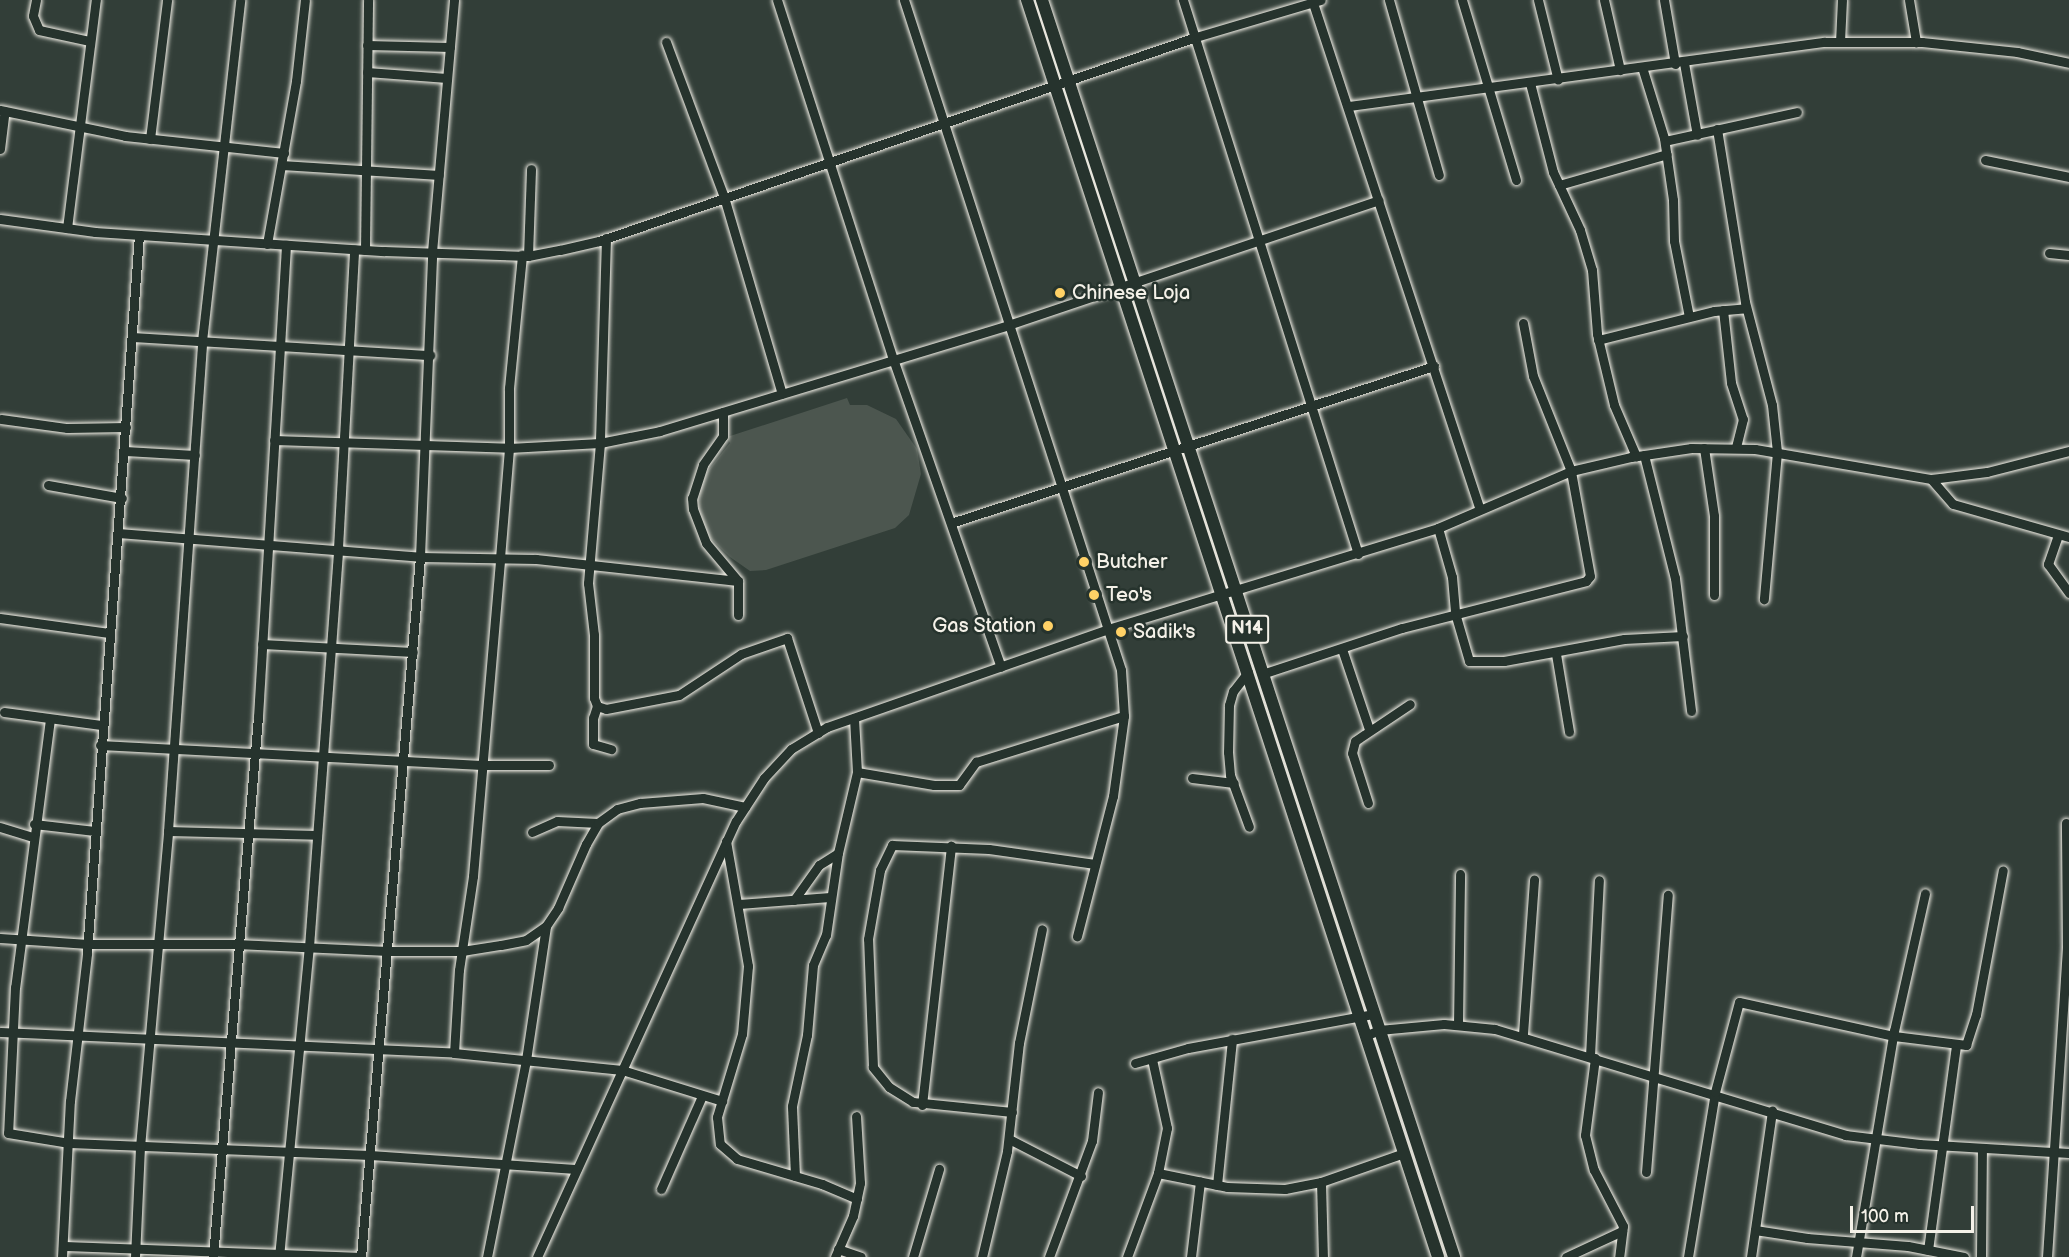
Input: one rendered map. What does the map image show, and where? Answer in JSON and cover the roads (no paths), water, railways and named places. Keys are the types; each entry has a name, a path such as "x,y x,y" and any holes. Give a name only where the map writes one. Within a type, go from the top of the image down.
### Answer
{"main road":[{"name":"N14","path":"1027,0 1175,452 1262,674 1454,1257"},
{"name":"N14","path":"1042,0 1188,449 1229,593 1248,672 1438,1257"},
{"path":"1277,763 1290,758"}],"street":[{"path":"36,0 33,16 39,30 89,41"},
{"path":"67,228 96,0"},
{"path":"150,140 167,0"},
{"path":"135,1253 140,1147 152,1039 168,831 202,341 240,0"},
{"path":"267,244 284,153 305,0"},
{"path":"365,250 368,0"},
{"path":"63,1246 135,1253 359,1257 380,1047 413,652 430,355 432,252 454,0"},
{"path":"777,0 893,359 1001,667"},
{"path":"904,0 941,123 1121,670 1124,716 1113,796 1077,936"},
{"path":"1183,0 1358,554"},
{"path":"1389,0 1419,94 1439,175"},
{"path":"1462,0 1489,86 1504,150 1516,180"},
{"path":"1538,0 1558,80"},
{"path":"1604,0 1620,70"},
{"path":"1664,0 1697,135"},
{"path":"1840,42 1842,0"},
{"path":"1909,0 1916,42"},
{"path":"0,219 139,236 365,250 525,256 606,238 828,160 1196,37 1316,1 1479,507"},
{"path":"666,42 723,196 782,394"},
{"path":"1348,106 1419,94 1558,80 1642,67 1679,64 1781,46 1840,42 1916,42 2016,52 2069,63"},
{"path":"367,45 450,47"},
{"path":"1642,67 1665,141 1674,241 1689,317"},
{"path":"367,72 447,78"},
{"path":"1530,82 1559,185 1580,230 1592,270 1598,340 1614,405 1640,455 1675,578 1691,711"},
{"path":"0,149 3,110 150,140 284,153"},
{"path":"1665,141 1797,112"},
{"path":"1717,129 1746,308 1772,405 1777,452 1764,599"},
{"path":"1559,185 1666,154"},
{"path":"1985,160 2069,177"},
{"path":"282,165 439,175"},
{"path":"454,1053 462,951 473,876 509,447 509,388 525,256 531,169"},
{"path":"273,440 425,447 509,447 600,443 660,431 1008,325 1379,200"},
{"path":"62,1257 77,1034 88,944 101,725 122,498 139,236"},
{"path":"606,238 600,443 588,596 594,635 594,698 597,706 593,718 593,744 611,749"},
{"path":"213,1254 223,1152 236,944 262,644 286,245"},
{"path":"279,1256 309,947 338,548 354,249"},
{"path":"2049,254 2069,255"},
{"path":"1598,340 1689,317 1746,308"},
{"path":"1723,310 1731,383 1743,418 1736,448"},
{"path":"1262,674 1455,613 1586,581 1591,568 1571,471 1533,376 1523,323"},
{"path":"133,337 430,355"},
{"path":"951,524 1188,449 1434,366"},
{"path":"723,412 723,436 701,470 693,509 706,543 738,581 738,615"},
{"path":"1,419 68,428 126,427"},
{"path":"1704,448 1714,516 1714,595"},
{"path":"537,1257 726,841 764,778 791,749 818,733 854,718 1108,629 1438,528 1479,507 1516,497 1571,471 1640,455 1704,448 1736,448 1777,452 1931,479 1987,472 2069,451"},
{"path":"125,452 195,455"},
{"path":"1931,479 1953,504 2069,537"},
{"path":"48,485 122,498"},
{"path":"1438,528 1452,577 1455,613 1469,661 1504,661 1556,654 1624,639 1683,636"},
{"path":"118,533 338,548 420,557 500,558 591,564 738,581"},
{"path":"2058,535 2049,564 2069,593"},
{"path":"0,618 110,633"},
{"path":"597,706 606,709 679,695 741,654 787,638 818,733"},
{"path":"262,644 413,652"},
{"path":"1342,649 1369,729"},
{"path":"1556,654 1569,732"},
{"path":"1248,672 1233,691 1229,705 1228,752 1234,783 1249,827"},
{"path":"1368,803 1352,753 1359,735 1410,704"},
{"path":"4,712 101,725"},
{"path":"857,772 934,785 959,785 976,762 1124,716"},
{"path":"795,1176 792,1106 807,1035 813,965 826,934 838,853 857,772 854,718"},
{"path":"50,719 32,837 12,1032 8,1133 69,1143 223,1152 370,1155 505,1162 577,1169"},
{"path":"100,746 481,765 549,765"},
{"path":"1192,778 1234,783"},
{"path":"487,1257 526,1060 546,926 598,823 617,809 640,802 703,798 745,807"},
{"path":"532,832 557,821 598,823"},
{"path":"2047,1257 2065,1018 2068,906 2066,823"},
{"path":"34,824 95,831"},
{"path":"0,827 32,837"},
{"path":"168,831 316,835"},
{"path":"726,841 739,904 748,981 742,1034 722,1101 716,1133 726,1153 857,1199"},
{"path":"1012,1112 922,1105 889,1087 873,1067 868,939 880,870 889,848 951,846 1095,864"},
{"path":"922,1105 951,846"},
{"path":"794,900 819,865 838,853"},
{"path":"1688,1257 1715,1092 1739,1002 1894,1036 1966,1045 1971,1040 2003,870"},
{"path":"1458,1024 1460,874"},
{"path":"1522,1034 1534,879"},
{"path":"1599,880 1592,1057 1587,1105 1587,1152 1619,1214 1622,1231 1619,1257"},
{"path":"1856,1257 1894,1036 1925,893"},
{"path":"1646,1172 1668,895"},
{"path":"739,904 831,897"},
{"path":"0,938 88,944 236,944 388,951 462,951 526,940 546,926"},
{"path":"982,1257 1009,1140 1021,1034 1042,929"},
{"path":"1135,1063 1232,1040 1374,1014"},
{"path":"1365,1035 1379,1030 1458,1024 1522,1034 1592,1057 1715,1092 1845,1135 1945,1146 2069,1153"},
{"path":"0,1032 77,1034 228,1044 380,1047 454,1053 622,1070 722,1101"},
{"path":"1217,1185 1232,1040"},
{"path":"1928,1250 1945,1146 1956,1045"},
{"path":"1127,1257 1158,1173 1167,1128 1152,1059"},
{"path":"1049,1257 1081,1176 1092,1140 1098,1092"},
{"path":"661,1189 702,1096"},
{"path":"1751,1257 1772,1111"},
{"path":"856,1116 861,1183 836,1253 861,1257"},
{"path":"1009,1140 1081,1176"},
{"path":"1981,1257 1982,1148"},
{"path":"1158,1173 1217,1185 1286,1189 1321,1182 1404,1153"},
{"path":"913,1257 939,1169"},
{"path":"1191,1257 1200,1182"},
{"path":"1321,1182 1323,1257"},
{"path":"1755,1230 1928,1250 1964,1257"},
{"path":"1566,1257 1622,1231"}],"place":[{"name":"Chinese Loja","path":"1060,293"},
{"name":"Butcher","path":"1084,562"},
{"name":"Teo's","path":"1094,595"},
{"name":"Gas Station","path":"1048,626"},
{"name":"Sadik's","path":"1121,632"}]}
